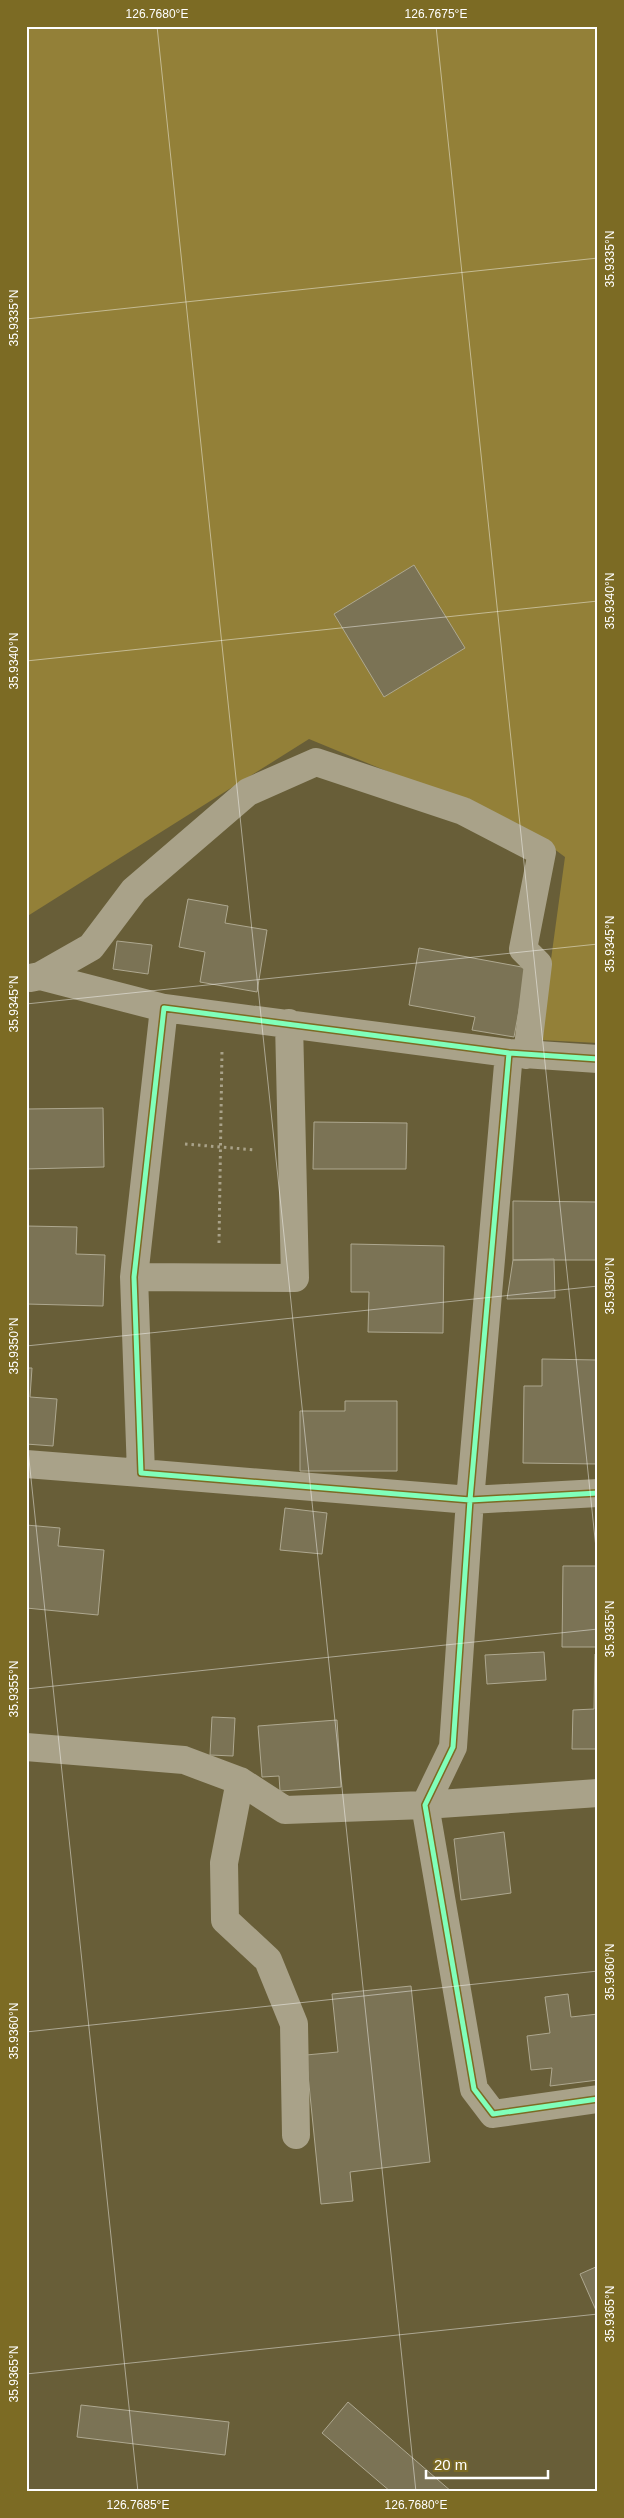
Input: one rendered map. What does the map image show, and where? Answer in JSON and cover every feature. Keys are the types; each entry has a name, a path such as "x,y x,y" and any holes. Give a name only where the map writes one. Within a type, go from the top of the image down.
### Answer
{"street":[{"path":"33,977 91,947 134,890 248,792 316,762 463,811 542,852 523,949 538,964 518,1054 470,1500 453,1747 425,1805 474,2089 493,2114 598,2099"},
{"path":"33,977 164,1008 518,1054 598,1059"},
{"path":"142,1473 134,1278 164,1008"},
{"path":"134,1278 295,1278 289,1023"},
{"path":"26,1464 470,1500 598,1493"},
{"path":"26,1747 184,1760 240,1781 285,1810 425,1805 598,1793"},
{"path":"240,1781 224,1863 225,1920 268,1960 294,2024 296,2135"}],"path":[{"path":"218,1278 222,1015"},
{"path":"150,1141 292,1153"}],"shaded area":[{"path":"26,26 598,26 598,1043 540,1040 565,857 527,829 309,739 26,917"}],"building":[{"path":"414,565 465,648 384,697 334,614"},
{"path":"188,899 228,906 225,923 267,930 257,992 200,982 205,952 179,947"},
{"path":"117,941 152,945 148,974 113,969"},
{"path":"419,948 527,968 514,1037 472,1030 475,1017 409,1005"},
{"path":"103,1108 104,1167 26,1169 26,1109"},
{"path":"314,1122 407,1123 406,1169 313,1169"},
{"path":"513,1201 598,1202 598,1260 513,1260"},
{"path":"26,1226 77,1227 76,1254 105,1255 103,1306 26,1304"},
{"path":"351,1244 444,1246 443,1333 368,1332 369,1292 351,1292"},
{"path":"554,1259 555,1298 507,1299 513,1260"},
{"path":"542,1359 598,1360 598,1464 523,1463 524,1386 542,1386"},
{"path":"26,1368 32,1368 30,1397 57,1399 53,1446 26,1444"},
{"path":"345,1401 397,1401 397,1471 300,1471 300,1411 345,1411"},
{"path":"285,1508 327,1513 322,1554 280,1550"},
{"path":"26,1525 60,1528 58,1546 104,1550 98,1615 26,1608"},
{"path":"563,1566 598,1566 598,1647 562,1647"},
{"path":"544,1652 546,1680 487,1684 485,1655"},
{"path":"595,1654 598,1654 598,1749 572,1749 573,1710 594,1709"},
{"path":"212,1717 235,1718 233,1756 210,1755"},
{"path":"337,1720 341,1787 280,1791 279,1776 262,1777 258,1726"},
{"path":"504,1832 511,1893 461,1900 454,1839"},
{"path":"411,1986 430,2162 350,2172 353,2201 321,2204 306,2055 338,2052 332,1994"},
{"path":"568,1994 571,2017 598,2014 598,2080 550,2086 552,2068 531,2070 527,2036 550,2033 545,1997"},
{"path":"598,2266 598,2315 580,2274"},
{"path":"348,2402 452,2492 391,2492 322,2433"},
{"path":"81,2405 229,2422 225,2455 77,2437"}],"cycle path":[{"path":"598,1059 509,1053 164,1008 134,1277 141,1473 470,1500 598,1493"},
{"path":"509,1053 470,1500 453,1747 425,1805 474,2089 493,2114 598,2099"}]}
